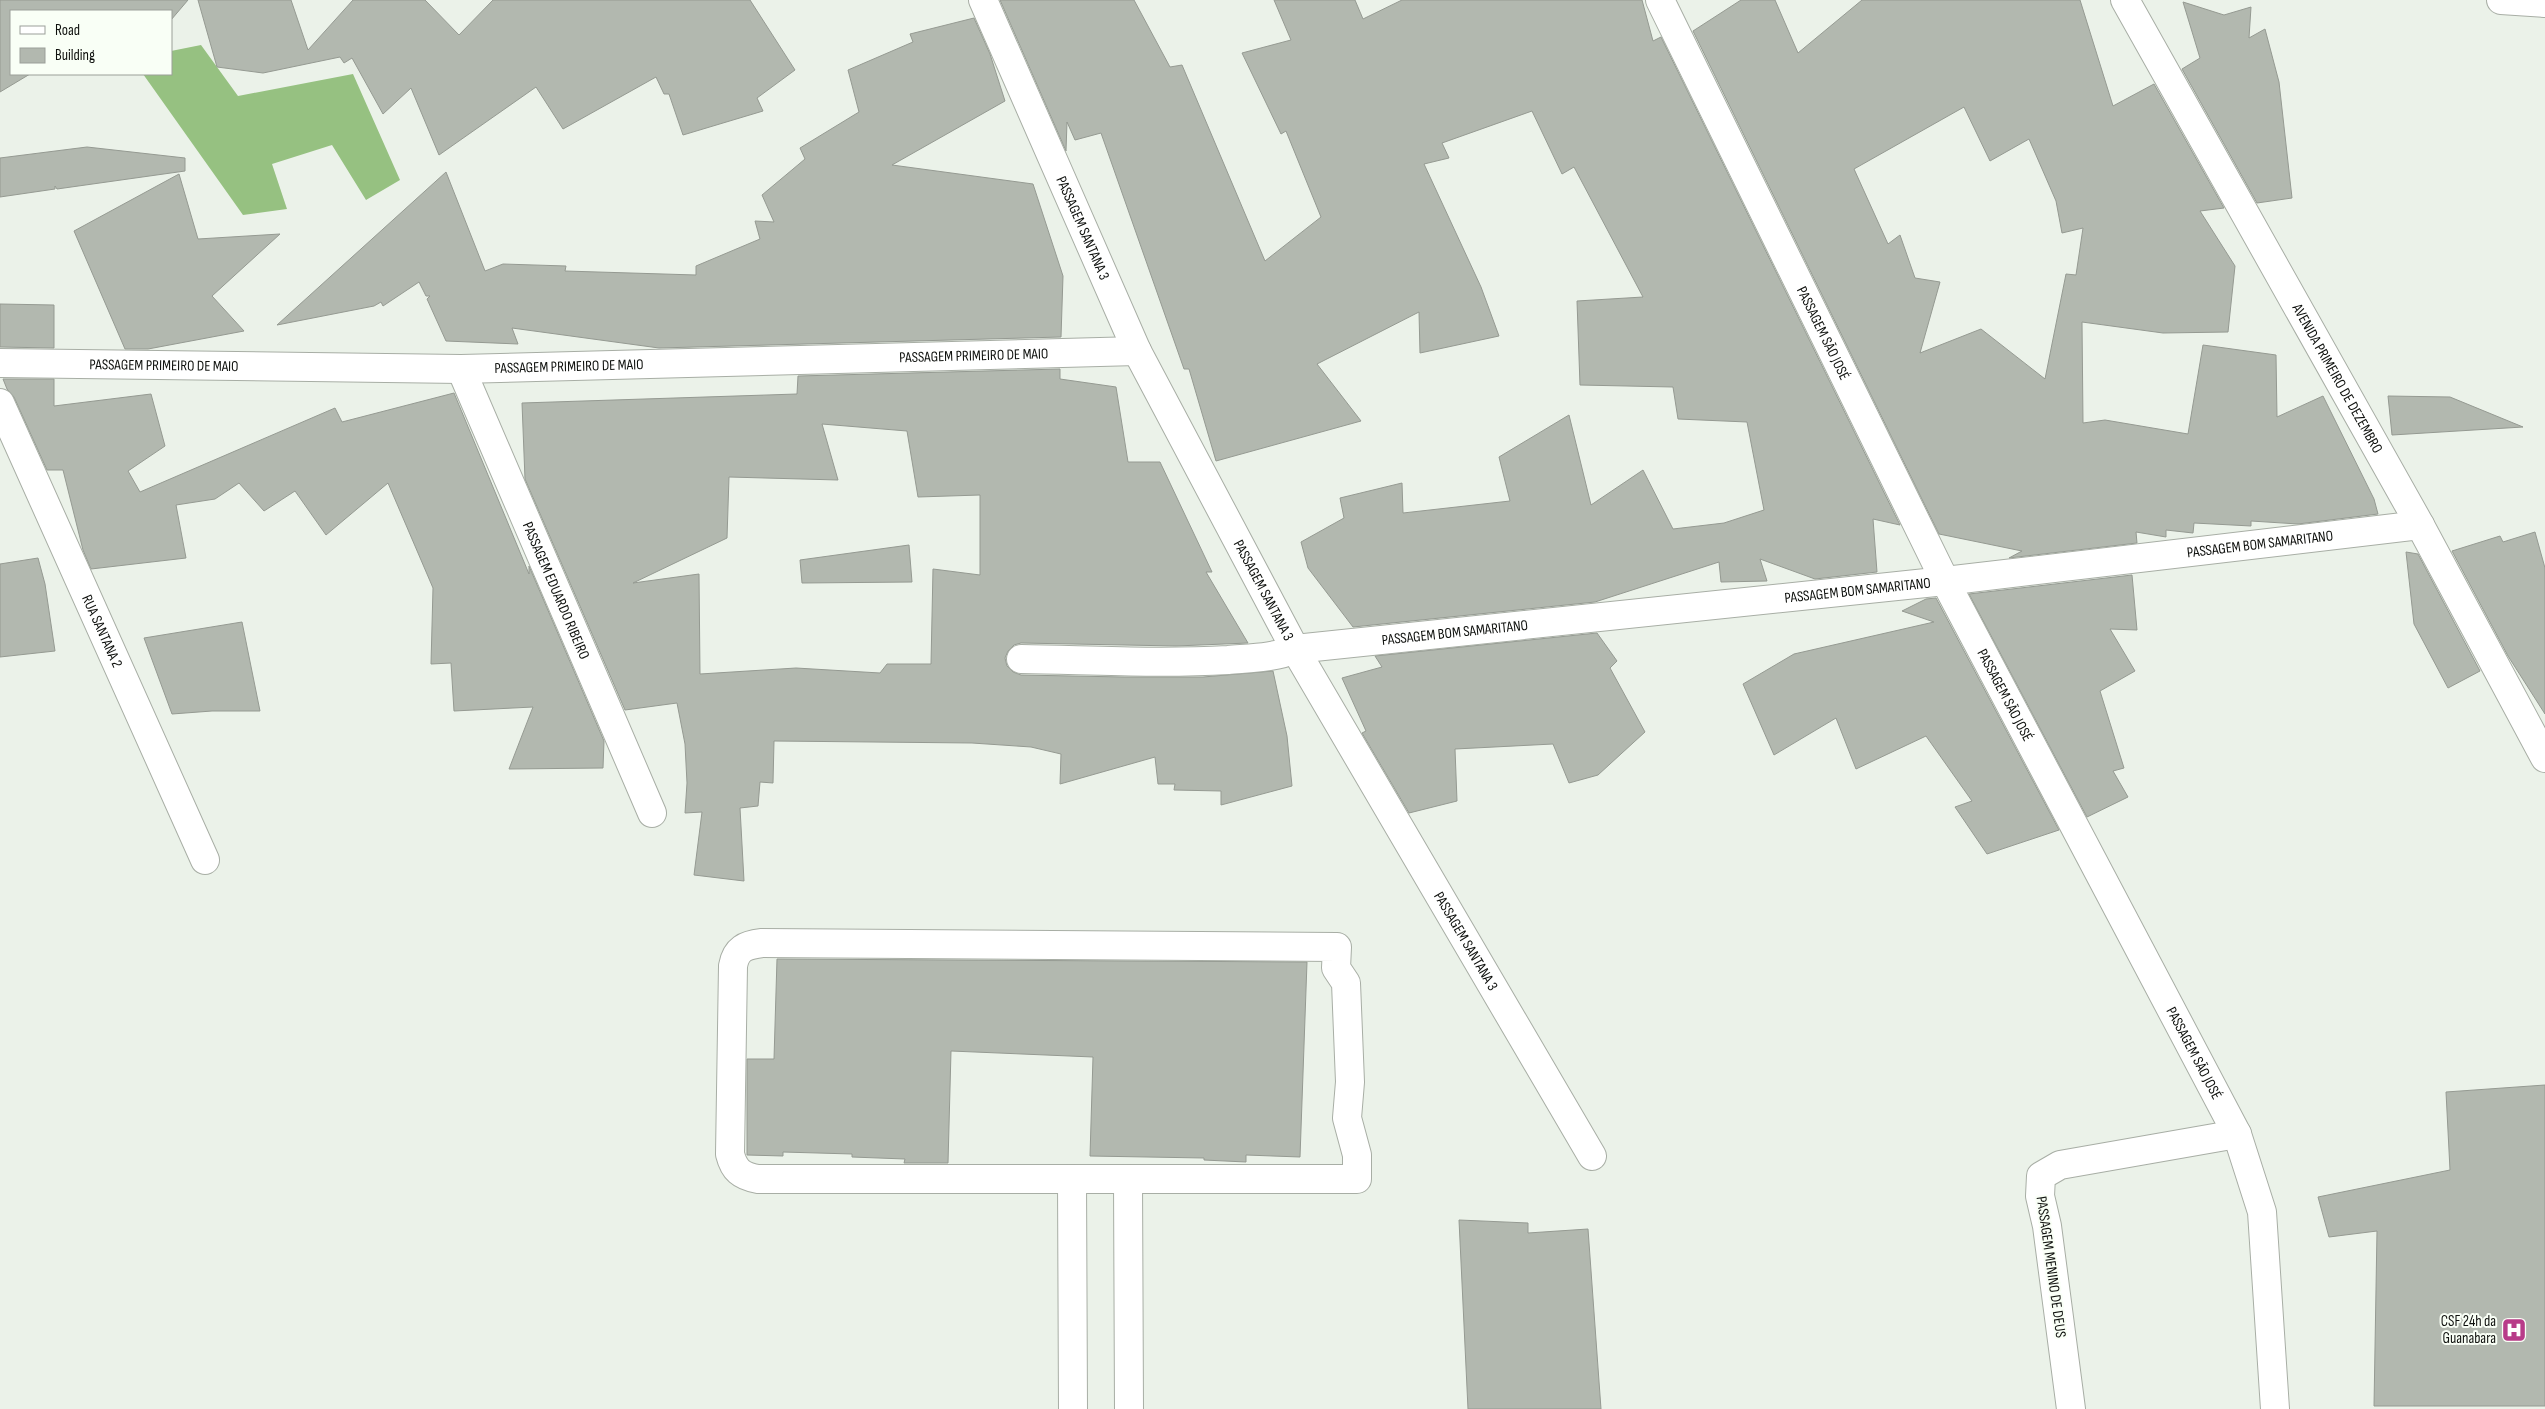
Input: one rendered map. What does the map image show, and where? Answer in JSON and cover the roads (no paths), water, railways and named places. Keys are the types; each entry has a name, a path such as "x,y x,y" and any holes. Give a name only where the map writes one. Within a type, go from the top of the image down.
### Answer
{"street":[{"name":"PASSAGEM SANTANA 3","path":"983,0 1137,351 1295,649 1592,1156"},
{"name":"PASSAGEM SÃO JOSÉ","path":"1660,0 1945,581 2237,1134 2262,1212 2275,1409"},
{"name":"AVENIDA PRIMEIRO DE DEZEMBRO","path":"2125,0 2420,525 2545,758"},
{"path":"2501,0 2545,3"},
{"name":"PASSAGEM PRIMEIRO DE MAIO","path":"0,364 461,369 1137,351"},
{"name":"PASSAGEM EDUARDO RIBEIRO","path":"461,369 652,813"},
{"name":"RUA SANTANA 2","path":"0,403 205,860"},
{"name":"PASSAGEM BOM SAMARITANO","path":"1022,659 1197,662 1286,654 1295,649 1945,581 2420,525"},
{"path":"762,943 1337,946 1336,968 1346,983 1350,1082 1347,1118 1357,1156 1357,1179 1128,1180 758,1179 745,1176 737,1171 730,1154 733,966 735,956 747,944 762,943"},
{"name":"PASSAGEM MENINO DE DEUS","path":"2071,1409 2047,1226 2040,1196 2042,1176 2060,1165 2237,1134"},
{"path":"1072,1179 1073,1409"},
{"path":"1128,1180 1129,1409"}],"place":[{"name":"CSF 24h da Guanabara","path":"2514,1330"}]}
